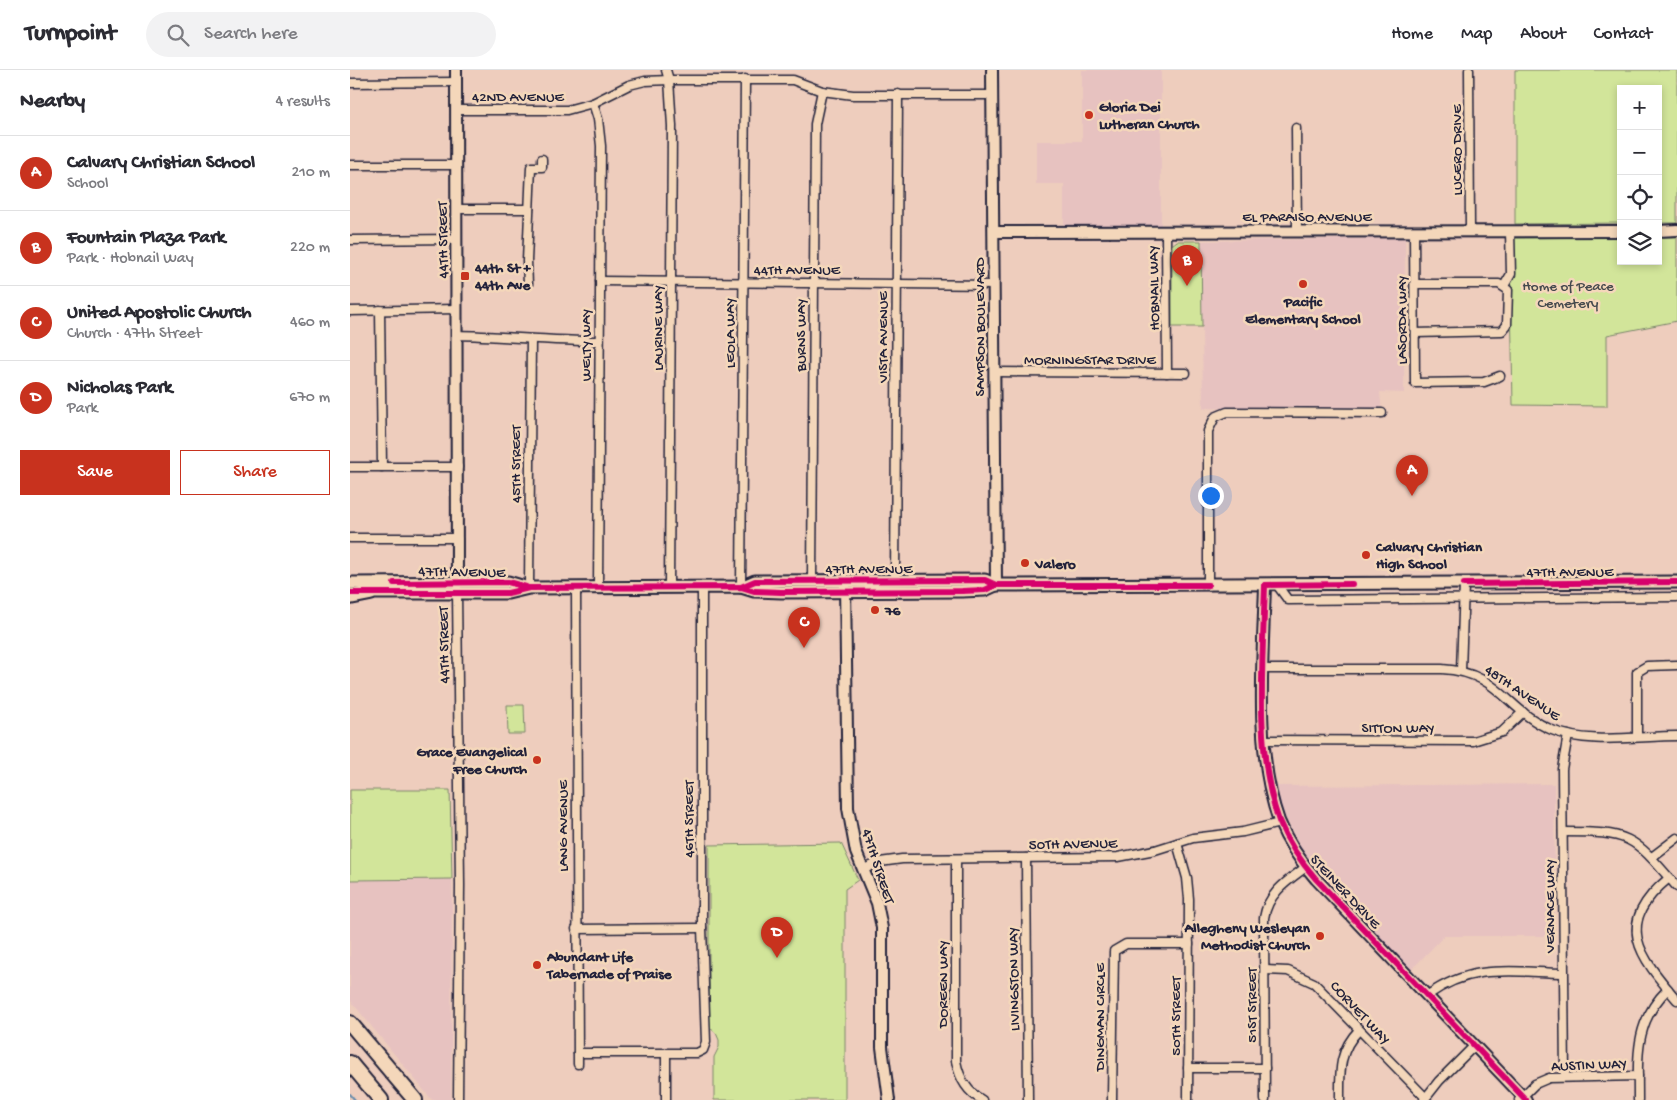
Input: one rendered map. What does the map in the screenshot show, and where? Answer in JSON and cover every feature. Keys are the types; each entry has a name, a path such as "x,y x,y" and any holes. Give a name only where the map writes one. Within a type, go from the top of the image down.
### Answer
{"highway":[{"path":"350,597 370,593"},
{"path":"350,1023 415,1100"},
{"path":"350,1063 381,1100"}],"main road":[{"name":"47TH AVENUE","path":"350,593 508,582 529,588 741,587 754,591 895,581 985,580 996,585 1677,582"},
{"name":"47TH AVENUE","path":"741,587 755,581 812,581 845,586 986,590 996,585"},
{"name":"47TH AVENUE","path":"350,583 457,587"}],"street":[{"name":"44TH STREET","path":"456,70 457,587 460,885 458,1100"},
{"name":"LAURINE WAY","path":"666,70 670,80 672,126 669,588"},
{"name":"SAMPSON BOULEVARD","path":"992,70 996,585"},
{"name":"LUCERO DRIVE","path":"1469,70 1470,230"},
{"name":"LEOLA WAY","path":"741,587 745,79"},
{"name":"42ND AVENUE","path":"456,110 558,111 593,104 629,85 646,81 670,80 793,80 822,90 853,95 992,95"},
{"name":"42ND AVENUE","path":"350,83 456,82"},
{"name":"BURNS WAY","path":"812,581 815,124 822,90"},
{"name":"VISTA AVENUE","path":"895,581 898,94"},
{"name":"WELTY WAY","path":"593,104 598,119 601,146 598,588"},
{"path":"1296,128 1296,231"},
{"path":"528,284 531,167 542,167 542,159"},
{"path":"350,165 456,165"},
{"path":"457,209 529,209"},
{"path":"1662,230 1677,230"},
{"name":"LASORDA WAY","path":"1414,231 1415,383 1484,382 1500,376"},
{"path":"1504,286 1510,274 1510,231"},
{"name":"EL PARAISO AVENUE","path":"994,232 1617,231"},
{"name":"HOBNAIL WAY","path":"1166,232 1167,373"},
{"path":"350,240 457,239"},
{"name":"44TH AVENUE","path":"600,281 994,285"},
{"path":"1415,284 1499,284 1508,290 1507,325 1502,331 1415,333"},
{"path":"350,311 457,309"},
{"path":"380,310 382,467"},
{"path":"457,336 506,336 531,340 599,341"},
{"name":"45TH STREET","path":"529,588 531,340"},
{"name":"MORNINGSTAR DRIVE","path":"994,372 1186,373"},
{"path":"1208,585 1208,430 1215,417 1227,412 1382,413"},
{"path":"350,467 458,467"},
{"path":"350,538 457,538"},
{"path":"754,591 769,586 806,586 812,581"},
{"path":"1461,671 1464,584"},
{"name":"STEINER DRIVE","path":"1265,585 1264,740 1268,779 1280,823 1297,856 1306,867 1428,995 1522,1099"},
{"name":"47TH AVENUE","path":"1277,585 1288,600 1677,597"},
{"name":"47TH STREET","path":"845,586 848,808 852,837 876,903 882,928 882,1047 889,1100"},
{"name":"LANG AVENUE","path":"576,588 578,1064"},
{"name":"46TH STREET","path":"666,1054 697,1053 703,1050 706,1042 702,928 702,588"},
{"path":"1637,736 1637,672 1647,666 1677,665"},
{"name":"48TH AVENUE","path":"1263,669 1442,668 1461,671 1490,683 1523,712 1544,726 1568,735 1589,738 1677,736"},
{"name":"SITTON WAY","path":"1264,740 1473,741 1502,732 1523,712"},
{"name":"VERNACE WAY","path":"1565,1077 1562,769 1568,735"},
{"name":"50TH AVENUE","path":"864,869 892,860 1118,857 1142,853 1206,835 1242,832 1280,823"},
{"path":"1563,832 1616,834 1632,841 1652,857 1677,888"},
{"path":"1652,857 1677,838"},
{"name":"50TH STREET","path":"1177,843 1188,885 1188,1100"},
{"name":"LIVINGSTON WAY","path":"1026,858 1028,1100"},
{"name":"DOREEN WAY","path":"956,859 956,1061 970,1092 982,1100"},
{"name":"51ST STREET","path":"1265,1100 1263,925 1267,905 1279,888 1306,867"},
{"path":"1669,878 1646,900 1640,913 1637,928 1638,943 1646,962 1677,1000"},
{"path":"576,929 702,928"},
{"name":"DINGMAN CIRCLE","path":"1112,1100 1114,951 1126,944 1189,944"},
{"name":"CORVET WAY","path":"1265,970 1288,971 1314,982 1425,1099"},
{"path":"1428,995 1450,981 1470,974 1563,972"},
{"path":"1638,1100 1639,1041 1642,1028 1654,1004 1668,989"},
{"path":"1340,1100 1342,1058 1350,1040 1359,1030"},
{"path":"1425,1099 1474,1046"},
{"path":"578,1053 666,1054 666,1100"},
{"path":"1188,1068 1264,1068"},
{"name":"AUSTIN WAY","path":"1522,1099 1536,1084 1549,1078 1638,1076"}],"shaded area":[{"path":"1082,70 1161,70 1161,226 1064,226 1064,184 1036,184 1036,141 1082,141"},
{"name":"Pacific Elementary School","path":"1405,238 1404,393 1380,392 1382,413 1203,408 1201,241"},
{"path":"1554,784 1555,936 1444,936 1411,970 1315,870 1304,855 1281,809 1275,786"},
{"path":"452,879 451,1100 432,1100 350,1000 350,880"}],"green space":[{"path":"1515,70 1677,70 1677,223 1662,223 1662,85 1617,85 1617,223 1515,224"},
{"name":"Home of Peace Cemetery","path":"1617,237 1617,265 1662,265 1662,237 1677,237 1677,321 1607,335 1607,406 1513,405 1510,238"},
{"path":"1177,241 1201,241 1202,327 1172,327 1172,245"},
{"path":"507,705 524,705 525,734 508,734"},
{"path":"350,790 450,790 452,879 350,880"},
{"path":"841,843 858,880 845,889 845,1100 714,1100 714,1057 719,1047 719,1040 716,1033 709,1027 709,845"}],"waterway":[{"path":"350,1094 355,1100"}],"cycle path":[{"path":"741,587 755,581 985,580 996,585 1208,585"},
{"path":"394,583 508,582 526,587"},
{"path":"1464,584 1677,582"},
{"path":"1352,584 1265,585 1262,674 1263,735 1271,794 1279,821 1295,852 1316,879 1526,1100"},
{"path":"350,593 508,593 529,588 741,587 754,591 781,592 962,591 985,590 996,585"}],"place":[{"name":"Gloria Dei Lutheran Church","path":"1089,115"},
{"name":"44th St + 44th Ave","path":"465,276"},
{"name":"Pacific Elementary School","path":"1303,284"},
{"name":"Fountain Plaza Park","path":"1187,286"},
{"name":"Calvary Christian School","path":"1412,496"},
{"name":"Calvary Christian High School","path":"1366,555"},
{"name":"Valero","path":"1025,563"},
{"name":"76","path":"875,610"},
{"name":"United Apostolic Church","path":"804,648"},
{"name":"Grace Evangelical Free Church","path":"537,760"},
{"name":"Allegheny Wesleyan Methodist Church","path":"1320,936"},
{"name":"Nicholas Park","path":"777,958"},
{"name":"Abundant Life Tabernacle of Praise","path":"537,965"}]}
